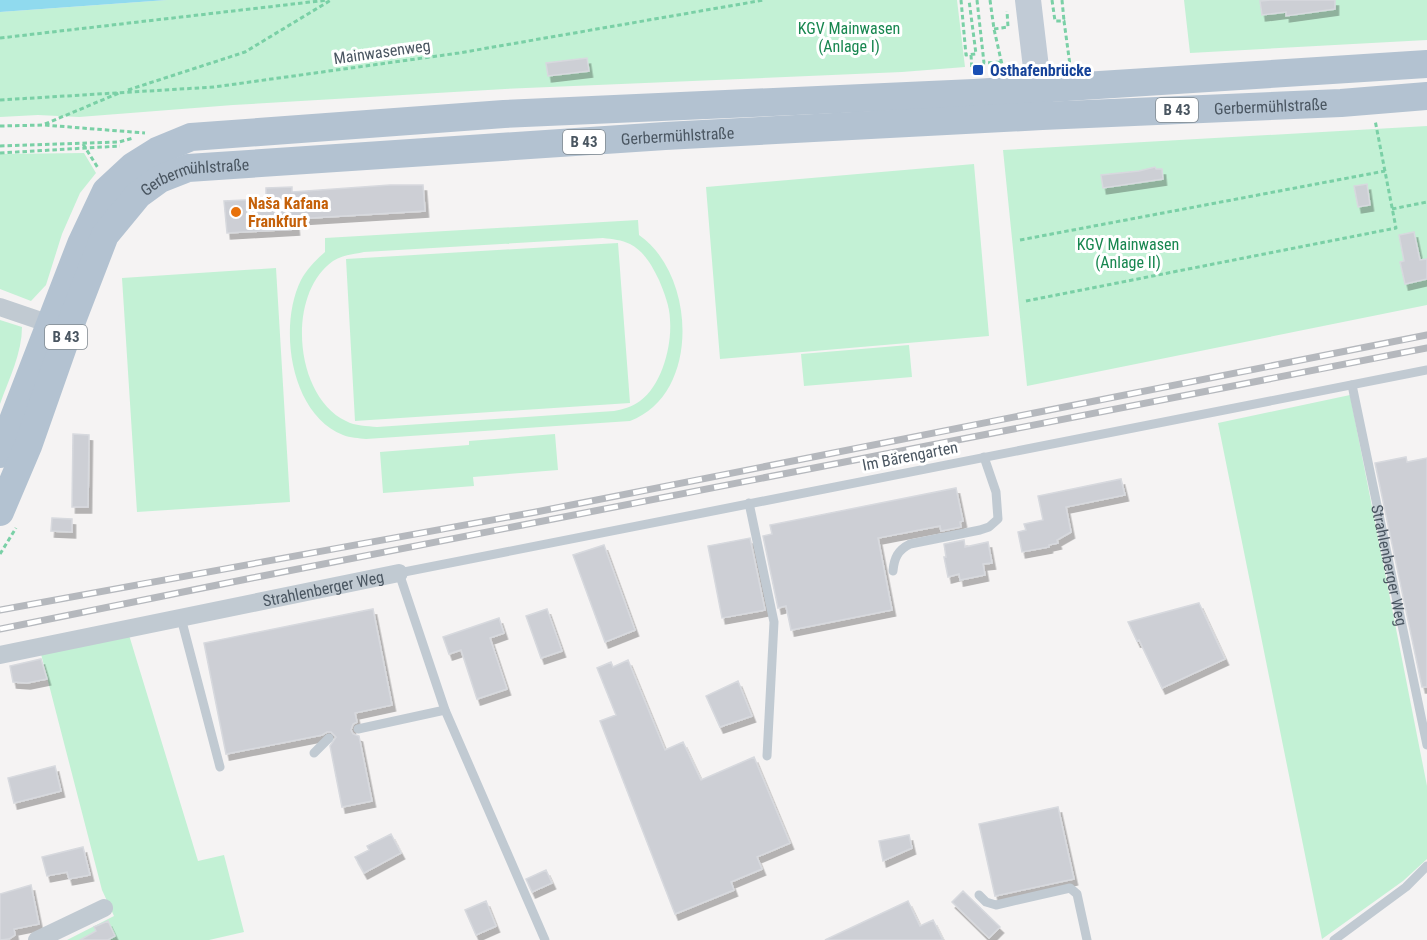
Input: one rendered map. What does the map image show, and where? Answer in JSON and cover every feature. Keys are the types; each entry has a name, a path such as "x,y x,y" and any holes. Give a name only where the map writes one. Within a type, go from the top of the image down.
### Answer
{"main road":[{"name":"Gerbermühlstraße","path":"1041,102 1427,64"},
{"name":"Gerbermühlstraße","path":"0,512 28,446 81,244 106,191 133,166 157,151 191,137 504,114 850,100 1312,104 1427,96"},
{"name":"Gerbermühlstraße","path":"0,454 61,321"}],"street":[{"path":"1017,5 1041,102"},
{"path":"0,307 61,321"},
{"name":"Strahlenberger Weg","path":"0,655 399,573"},
{"path":"37,940 104,908"}],"lane":[{"name":"Im Bärengarten","path":"399,573 1427,370"},
{"name":"Strahlenberger Weg","path":"1352,385 1427,745"},
{"path":"893,571 897,555 902,548 910,544 980,530 990,527 998,519 996,492 984,457"},
{"path":"749,503 774,622 767,756"},
{"name":"Strahlenberger Weg","path":"399,573 445,710 544,940"},
{"path":"181,618 220,766"},
{"path":"358,729 445,710"},
{"path":"314,753 328,738"},
{"path":"1334,940 1406,887 1427,866"},
{"path":"979,895 986,902 996,905 1070,888 1077,894 1087,940"}],"path":[{"path":"0,38 329,0"},
{"path":"44,125 123,92 245,52 329,0"},
{"name":"Mainwasenweg","path":"0,100 214,87 459,53 764,0"},
{"path":"961,0 966,55 971,55 976,54 969,0"},
{"path":"977,0 984,63 1002,62 990,0"},
{"path":"1052,0 1055,21 1064,21"},
{"path":"1062,0 1070,66 1081,65"},
{"path":"994,29 1008,27 1017,5"},
{"path":"971,55 972,70"},
{"path":"1026,301 1396,228 1373,111"},
{"path":"0,146 119,142 153,133 144,137"},
{"path":"0,153 117,148 135,141"},
{"path":"83,144 103,174"},
{"path":"1020,240 1385,171"},
{"path":"1392,209 1427,202"}],"green space":[{"name":"KGV Mainwasen (Anlage I)","path":"167,0 957,0 965,67 902,72 505,89 233,105 79,117 38,115 0,117 0,12"},
{"path":"1184,0 1427,0 1427,40 1190,53"},
{"name":"KGV Mainwasen (Anlage II)","path":"1427,126 1427,305 1027,386 1003,150"},
{"path":"84,153 96,173 80,193 62,234 46,285 31,301 0,289 0,154"},
{"path":"974,164 989,336 720,359 706,187"},
{"path":"638,220 639,235 658,253 672,277 680,304 682,333 679,361 669,386 653,407 630,421 366,439 343,435 325,424 311,408 300,389 290,344 290,321 294,299 303,276 325,252 325,238","holes":["603,238 630,244 644,255 659,280 669,310 669,341 660,375 648,394 634,405 614,411 377,427 357,425 346,421 329,408 315,390 302,344 303,320 308,296 318,276 333,261 364,252"]},
{"path":"618,243 630,403 355,421 346,259"},
{"path":"276,268 290,502 137,512 122,278"},
{"path":"0,320 22,327 17,356 0,404"},
{"path":"909,345 912,377 804,386 801,354"},
{"path":"1350,395 1427,786 1427,859 1403,881 1322,939 1218,423"},
{"path":"555,434 558,470 473,477 474,486 383,493 380,452 469,445 469,441"},
{"path":"129,635 198,861 224,855 244,932 209,940 67,940 114,916 102,890 41,654"}],"water":[{"path":"0,0 167,0 0,12"}],"building":[{"path":"1335,0 1335,9 1286,16 1286,12 1262,15 1260,1"},
{"path":"587,58 589,71 548,76 546,63"},
{"path":"1155,167 1162,169 1163,179 1103,188 1101,175"},
{"path":"1367,184 1370,205 1358,207 1354,186"},
{"path":"423,185 425,211 295,219 296,229 227,233 224,201 266,199 266,188 292,187 292,192"},
{"path":"1414,232 1420,260 1427,259 1427,279 1405,284 1400,262 1404,261 1399,235"},
{"path":"73,434 89,435 88,507 72,507"},
{"path":"1406,457 1407,462 1427,458 1427,687 1422,687 1375,463"},
{"path":"1121,479 1125,495 1066,507 1071,532 1049,547 1022,552 1018,532 1026,530 1024,524 1043,520 1038,496"},
{"path":"956,488 963,521 960,522 961,527 941,531 940,526 878,538 892,610 791,630 786,606 778,608 763,536 772,534 770,525"},
{"path":"52,518 72,519 72,532 51,531"},
{"path":"750,538 765,610 722,618 708,546"},
{"path":"964,540 965,547 988,542 992,563 983,564 985,575 960,580 959,574 948,577 944,544"},
{"path":"604,545 635,630 605,642 573,555"},
{"path":"1199,603 1225,659 1162,688 1128,622"},
{"path":"373,609 392,705 355,713 357,722 353,724 351,730 353,734 359,736 372,801 342,807 330,746 336,737 331,732 226,754 204,643"},
{"path":"547,609 562,651 541,658 526,616"},
{"path":"499,618 504,633 490,638 507,689 477,699 461,650 449,654 443,637"},
{"path":"41,659 47,679 27,683 13,682 10,666"},
{"path":"628,660 665,750 683,742 701,780 754,757 790,843 757,857 762,869 731,882 734,890 675,914 600,721 616,715 597,668 611,662 613,667"},
{"path":"738,681 752,716 720,727 706,696"},
{"path":"55,766 61,791 14,803 8,778"},
{"path":"1058,807 1074,879 995,896 979,824"},
{"path":"391,834 401,853 364,873 355,857 369,850 367,846"},
{"path":"909,835 912,848 883,861 879,841"},
{"path":"83,847 90,875 69,879 67,872 47,876 42,857"},
{"path":"546,870 552,883 532,892 526,879"},
{"path":"31,885 39,924 14,929 15,935 9,939 0,940 0,894"},
{"path":"963,891 1000,927 989,938 952,902"},
{"path":"486,901 496,926 476,935 465,910"},
{"path":"908,901 920,926 933,920 943,940 825,940"},
{"path":"108,921 115,936 108,940 80,940 96,931 94,927"}],"railway":[{"path":"0,610 536,512 1427,335"},
{"path":"0,629 1427,348"}],"place":[{"name":"Osthafenbrücke","path":"978,70"},
{"name":"Naša Kafana Frankfurt","path":"236,212"}]}
